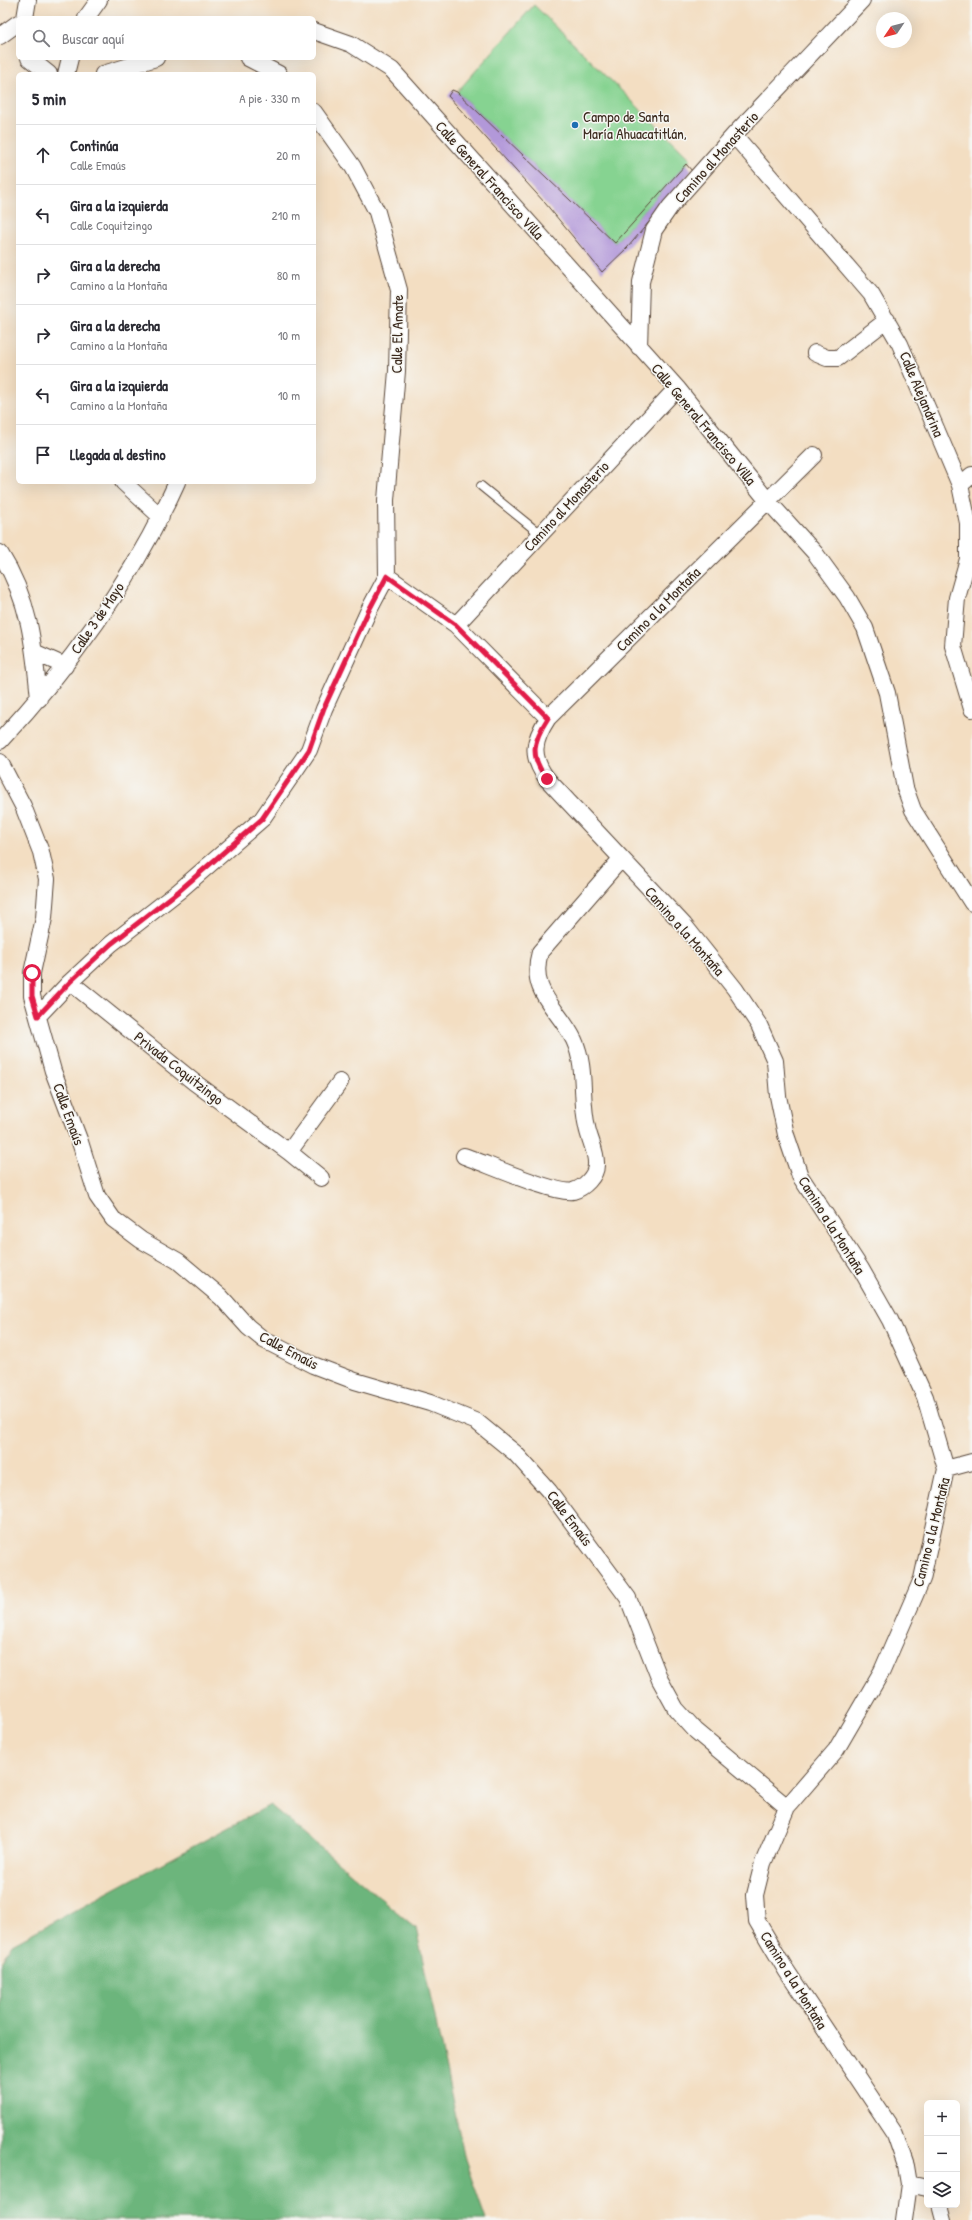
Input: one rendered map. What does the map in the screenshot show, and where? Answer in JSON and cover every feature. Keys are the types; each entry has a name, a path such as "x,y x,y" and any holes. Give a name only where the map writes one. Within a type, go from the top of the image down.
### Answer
{"street":[{"path":"25,16 28,0"},
{"path":"87,16 99,0"},
{"name":"Camino al Monasterio","path":"639,347 641,282 654,230 670,207 734,135 862,0"},
{"path":"0,36 16,24"},
{"name":"Calle General Francisco Villa","path":"316,32 351,44 392,70 677,388 767,500 815,553 847,597 865,628 887,693 904,783 913,810 972,903"},
{"path":"32,60 46,72"},
{"path":"66,72 70,60"},
{"path":"110,72 149,60"},
{"path":"252,60 275,72"},
{"name":"Calle El Amate","path":"316,115 353,167 377,212 399,290 397,371 386,500 387,576"},
{"name":"Calle Alejandrina","path":"734,135 870,294 900,344 966,480 968,559 957,598 954,646 972,705"},
{"path":"815,353 827,358 838,358 886,320"},
{"name":"Camino al Monasterio","path":"456,625 677,388"},
{"name":"Camino a la Montaña","path":"814,455 548,718 539,732 534,751 538,768 684,925 735,989 759,1025 775,1061 778,1096 786,1135 800,1176 861,1269 890,1320 925,1397 946,1469 922,1579 882,1671 836,1750 787,1807 762,1870 755,1895 758,1921 786,1970 895,2134 906,2166 909,2184 904,2220"},
{"path":"124,484 161,517"},
{"name":"Calle 3 de Mayo","path":"0,741 39,699 65,666 117,590 161,517 176,484"},
{"path":"0,553 7,564 29,617 39,699"},
{"path":"38,1016 70,982 111,944 179,891 262,819 309,750 324,708 368,612 387,576 456,625 548,718"},
{"path":"34,652 65,666"},
{"name":"Calle Emaús","path":"0,762 23,806 41,852 48,879 44,918 32,973 32,996 53,1071 80,1142 97,1196 113,1219 141,1240 178,1261 221,1297 248,1327 264,1340 313,1365 355,1382 430,1404 477,1422 515,1453 550,1491 614,1576 628,1598 660,1680 676,1709 696,1731 787,1807"},
{"path":"464,1156 556,1189 573,1191 592,1178 596,1166 594,1151 586,1126 580,1057 574,1041 540,986 536,966 540,952 621,859"},
{"name":"Privada Coquitzingo","path":"70,982 194,1082 289,1152 321,1178"},
{"path":"289,1152 340,1082"},
{"path":"946,1469 972,1462"},
{"path":"909,2184 924,2187"},
{"path":"941,2208 944,2220"}],"lane":[{"path":"481,486 540,534"}],"green space":[{"name":"Campo de Santa María Ahuacatitlán,","path":"534,5 691,159 615,243 457,92"},
{"path":"270,1805 416,1928 465,2160 486,2220 0,2220 0,1964 12,1944"}],"building":[{"path":"452,90 457,92 615,243 686,164 692,171 628,247 602,272 545,203 448,96"}],"place":[{"name":"Campo de Santa María Ahuacatitlán,","path":"575,125"}],"route":[{"path":"32,973 32,996 38,1016 70,982 111,944 179,891 232,847 262,819 309,750 324,708 368,612 387,576 456,625 548,718 539,732 534,751 538,768 547,779"}]}
